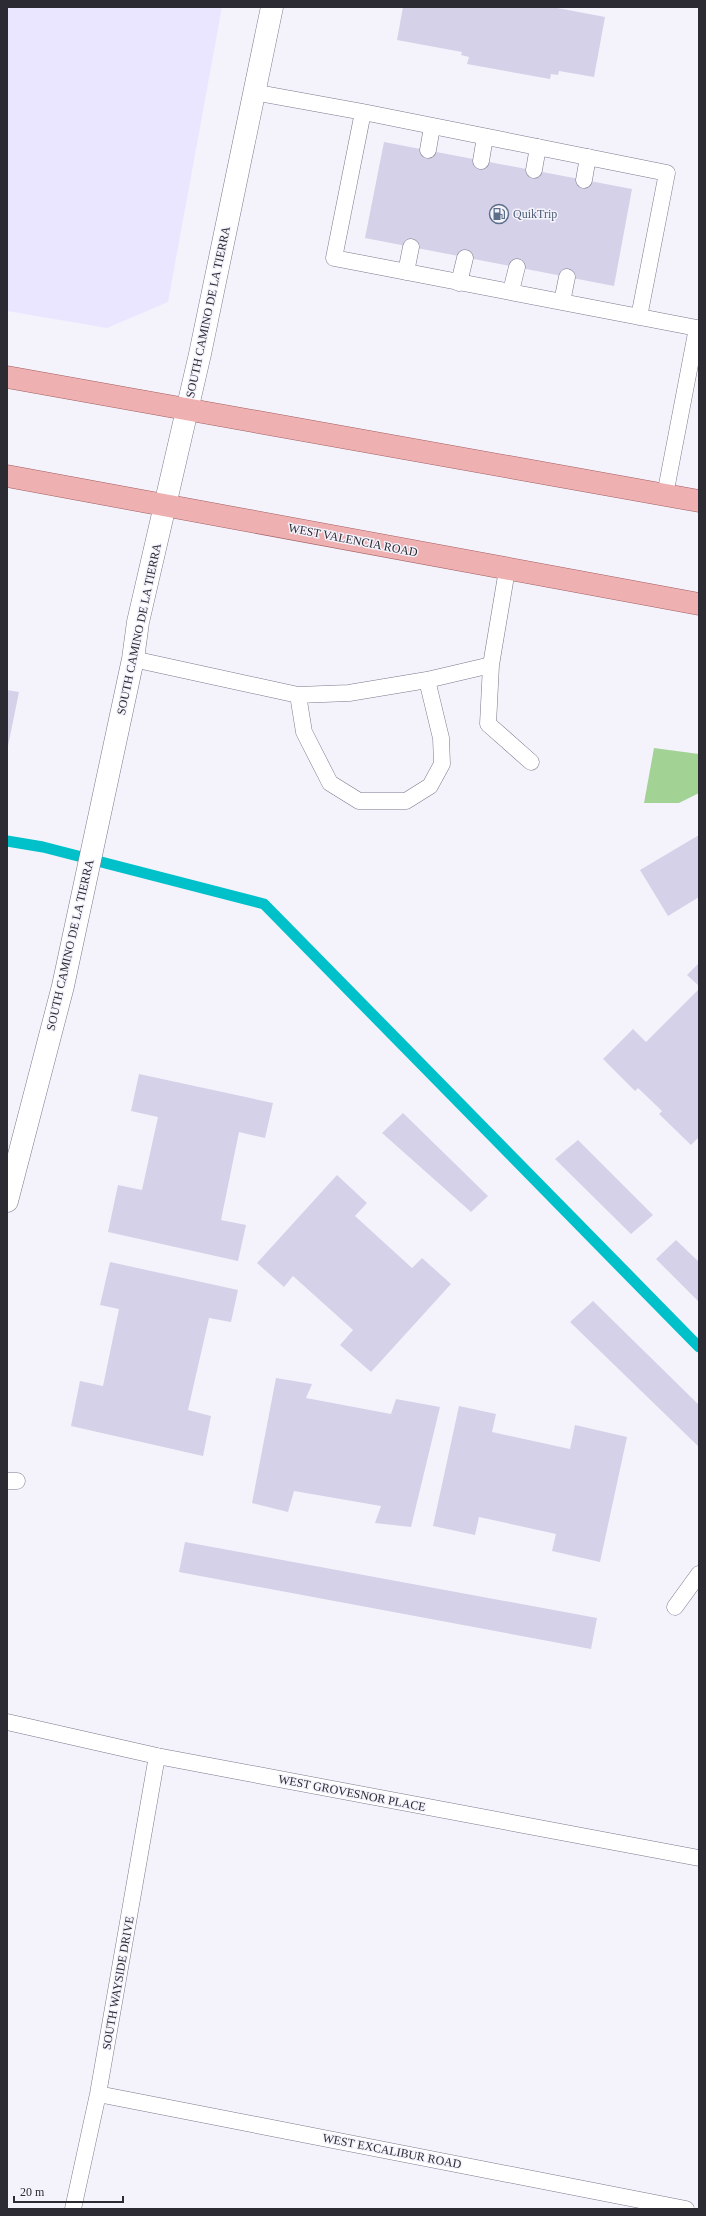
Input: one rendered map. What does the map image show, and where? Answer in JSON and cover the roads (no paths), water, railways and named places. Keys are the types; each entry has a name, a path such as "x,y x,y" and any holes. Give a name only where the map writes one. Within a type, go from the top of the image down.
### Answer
{"main road":[{"path":"7,377 699,501"},
{"name":"WEST VALENCIA ROAD","path":"7,476 507,570 699,604"}],"street":[{"name":"SOUTH CAMINO DE LA TIERRA","path":"7,1201 63,986 133,659 138,622 188,410 272,7"}],"lane":[{"path":"254,92 363,112 667,173 639,317"},
{"path":"363,112 334,258 697,328 665,495"},
{"path":"428,150 432,126"},
{"path":"481,161 485,137"},
{"path":"534,170 538,147"},
{"path":"584,180 588,157"},
{"path":"406,272 411,247"},
{"path":"459,283 465,258"},
{"path":"511,291 517,267"},
{"path":"562,302 567,277"},
{"path":"507,570 491,665 488,724 531,762"},
{"path":"133,659 298,695 349,693 427,680 491,665"},
{"path":"298,695 304,732 330,783 359,801 406,801 430,786 442,764 441,738 427,680"},
{"path":"675,1607 699,1574"},
{"name":"WEST GROVESNOR PLACE","path":"7,1722 157,1756 699,1858"},
{"name":"SOUTH WAYSIDE DRIVE","path":"73,2209 98,2094 157,1756"},
{"name":"WEST EXCALIBUR ROAD","path":"98,2094 686,2209"}],"waterway":[{"path":"7,841 43,847 264,904 699,1347"}],"place":[{"name":"QuikTrip","path":"499,214"}]}
